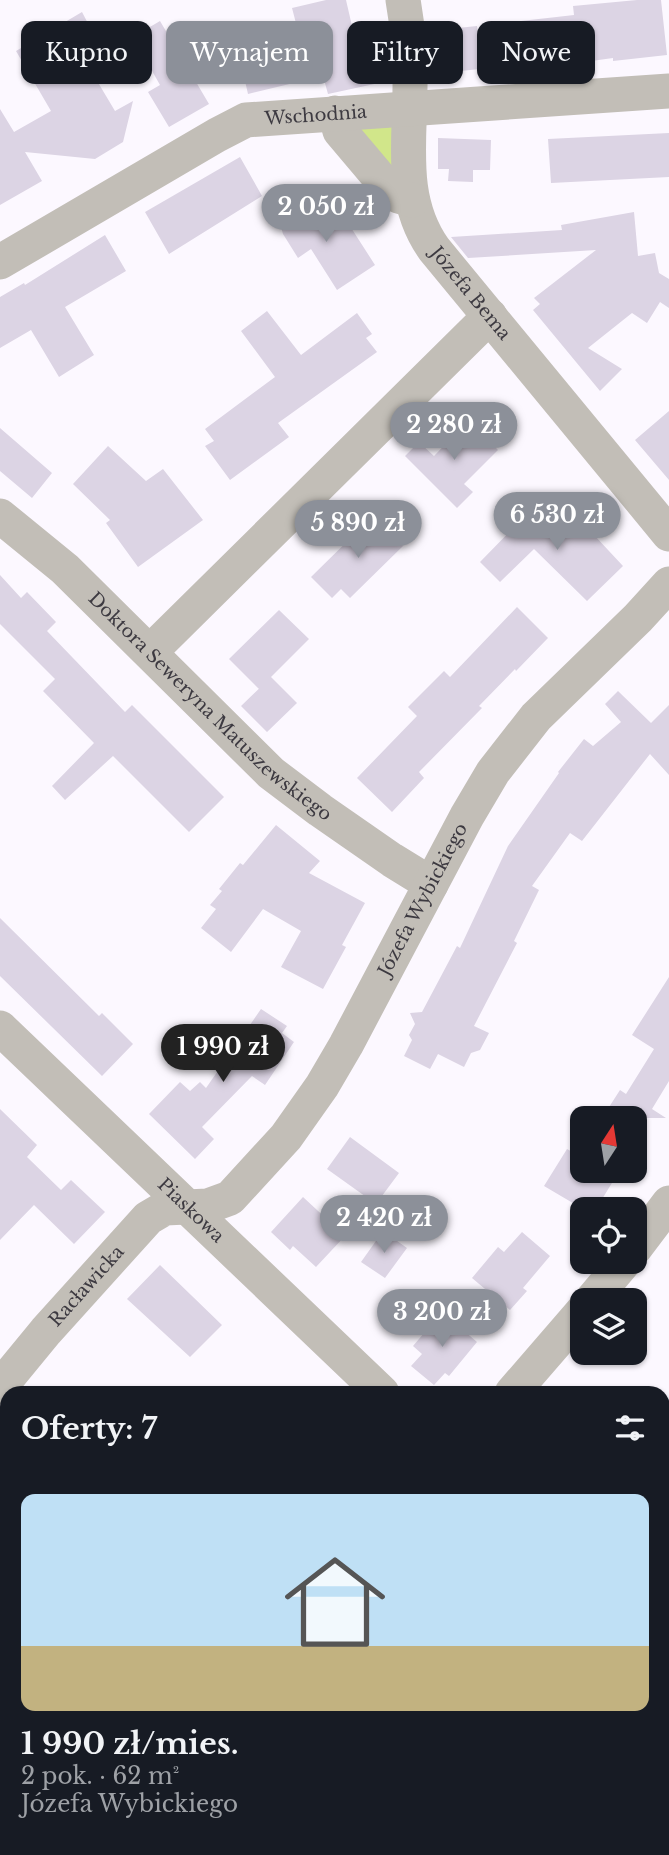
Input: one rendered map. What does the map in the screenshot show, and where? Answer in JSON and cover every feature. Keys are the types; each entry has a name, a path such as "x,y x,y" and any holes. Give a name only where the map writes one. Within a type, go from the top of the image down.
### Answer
{"street":[{"name":"Józefa Bema","path":"404,0 409,47 412,200 418,223 425,236 669,534"},
{"name":"Wschodnia","path":"0,262 237,124 256,119 669,91"},
{"path":"335,113 340,131 378,176 398,196 412,200"},
{"path":"150,652 490,316"},
{"name":"Doktora Seweryna Matuszewskiego","path":"0,516 65,569 271,773 340,825 431,884"},
{"name":"Józefa Wybickiego","path":"186,1206 208,1206 230,1199 292,1129 346,1045 480,793 521,734 669,584"},
{"name":"Piaskowa","path":"0,1028 375,1386"},
{"path":"647,1232 669,1203"},
{"name":"Racławicka","path":"1,1386 148,1217 165,1208 186,1206"},
{"path":"602,1288 614,1274"},
{"path":"518,1386 570,1326"}],"green space":[{"path":"356,124 393,124 393,169"}],"building":[{"path":"326,0 346,0 351,21 347,21 347,84 374,84 328,94 325,84 333,84 333,21 295,21 292,8"},
{"path":"661,0 667,55 595,61 595,21 521,21 574,15 573,6"},
{"path":"82,12 87,21 67,21"},
{"path":"160,21 166,31 166,84 197,84 209,104 169,127 148,92 160,85 152,71 152,26"},
{"path":"477,26 477,69 463,71 463,27"},
{"path":"35,84 99,84 115,111 133,101 123,142 95,159 25,152 42,181 0,205 0,109 14,132 51,111"},
{"path":"246,84 290,84 248,94"},
{"path":"669,133 669,177 551,183 548,139"},
{"path":"438,138 491,140 490,170 473,170 473,182 448,181 449,169 438,169"},
{"path":"240,157 262,196 169,254 145,212"},
{"path":"313,199 326,220 331,218 338,230 348,223 375,265 337,290 311,249 298,258 283,234 279,220"},
{"path":"634,212 638,256 655,253 659,273 669,279 669,308 660,302 647,323 632,313 588,348 622,369 600,391 533,310 540,304 534,298 596,250 468,258 451,237 562,230 561,225"},
{"path":"105,235 126,271 65,307 94,355 59,377 31,330 0,348 0,297 24,283 25,285"},
{"path":"267,311 301,355 357,313 372,334 366,338 377,352 278,423 289,437 230,480 205,446 214,441 205,429 275,377 241,331"},
{"path":"669,411 669,480 635,440"},
{"path":"469,420 498,450 464,484 473,492 457,508 405,456 419,442 434,456"},
{"path":"0,428 52,473 32,498 0,471"},
{"path":"108,446 146,481 163,469 203,520 138,567 106,523 110,520 73,484"},
{"path":"567,506 623,566 587,601 534,549 500,582 480,562 527,514 537,524 549,512 555,518"},
{"path":"373,516 403,546 350,598 341,589 332,598 311,577"},
{"path":"0,575 21,598 27,592 56,622 47,631 125,712 132,705 224,797 189,832 113,756 65,800 52,786 94,743 43,691 55,679 0,624"},
{"path":"517,607 548,638 479,706 482,708 419,772 424,778 392,812 357,778 417,716 408,707 444,671 450,677"},
{"path":"279,610 309,639 259,689 229,659"},
{"path":"271,677 297,703 267,732 241,706"},
{"path":"618,691 651,723 669,705 669,775 650,754 582,841 570,833 532,886 539,890 514,941 517,943 474,1026 489,1033 480,1050 471,1053 464,1067 438,1054 430,1069 404,1056 412,1040 409,1035 415,1024 410,1013 422,1012 457,946 460,948 508,846 584,739 593,746 621,722 605,704"},
{"path":"276,825 320,861 309,873 365,903 342,945 346,947 323,989 281,967 301,931 263,909 231,952 201,928 216,909 210,905 222,891 219,889"},
{"path":"0,918 99,1016 102,1013 133,1044 102,1076 0,976"},
{"path":"669,977 669,1081 652,1109 666,1118 648,1118 648,1106 610,1106 620,1090 626,1094 654,1049 632,1035"},
{"path":"261,1009 287,1026 282,1033 294,1042 265,1085 252,1076 202,1127 214,1139 195,1159 149,1114 180,1082 190,1091 200,1082 206,1088"},
{"path":"0,1109 37,1145 27,1157 61,1190 71,1180 105,1212 74,1244 34,1205 0,1240"},
{"path":"350,1137 399,1173 376,1204 327,1169"},
{"path":"567,1149 570,1151 570,1183 612,1183 603,1197 570,1197 570,1201 544,1186"},
{"path":"303,1197 345,1236 316,1267 293,1246 290,1250 271,1232"},
{"path":"383,1231 407,1248 385,1278 361,1262"},
{"path":"522,1232 550,1256 523,1288 527,1291 510,1310 472,1278 498,1247 504,1252"},
{"path":"160,1265 222,1325 190,1357 127,1299"},
{"path":"442,1312 477,1342 449,1376 445,1373 434,1385 411,1366 422,1354 413,1346"}]}
